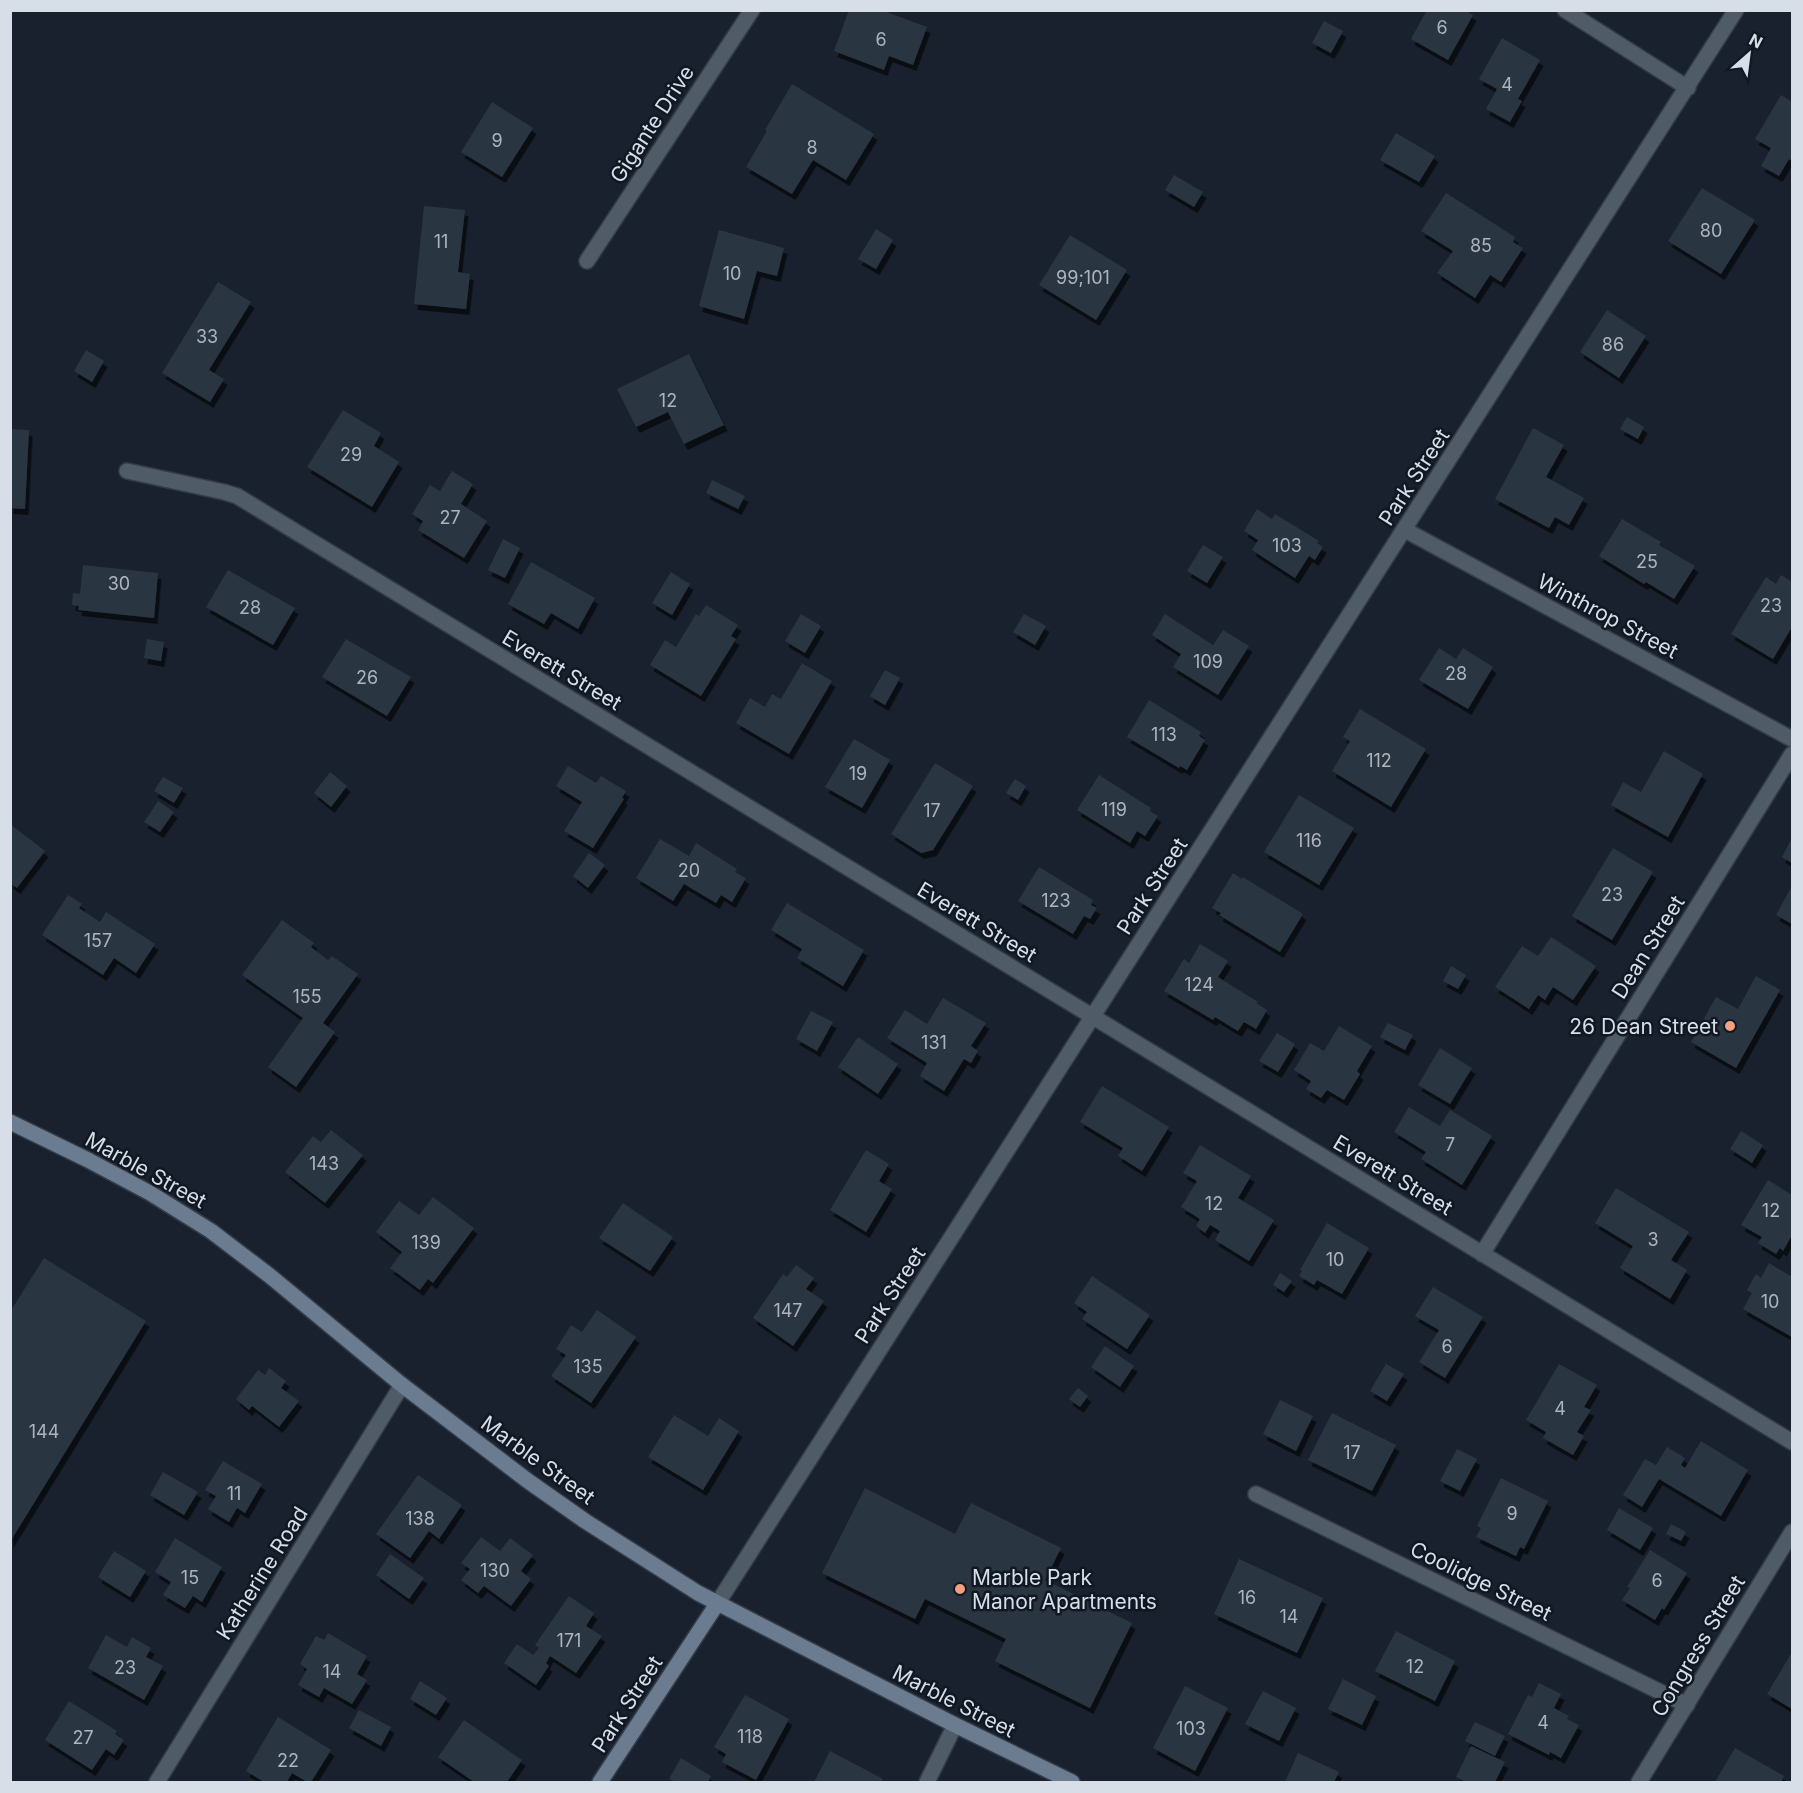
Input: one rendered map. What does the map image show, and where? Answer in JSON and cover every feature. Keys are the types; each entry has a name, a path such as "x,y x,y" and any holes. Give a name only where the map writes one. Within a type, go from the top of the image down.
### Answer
{"main road":[{"name":"Marble Street","path":"10,1122 150,1193 211,1231 270,1276 402,1385 528,1481 575,1514 717,1604 1072,1782"},
{"name":"Park Street","path":"600,1782 717,1604"}],"street":[{"name":"Gigante Drive","path":"587,261 752,10"},
{"path":"1565,10 1688,87"},
{"name":"Park Street","path":"717,1604 1737,10"},
{"name":"Everett Street","path":"128,471 237,496 1792,1442"},
{"name":"Winthrop Street","path":"1405,530 1792,740"},
{"name":"Dean Street","path":"1482,1254 1792,754"},
{"name":"Katherine Road","path":"157,1782 402,1385"},
{"name":"Coolidge Street","path":"1256,1494 1687,1705"},
{"name":"Congress Street","path":"1639,1782 1792,1532"},
{"path":"927,1782 955,1725"}],"building":[{"path":"849,10 881,10 927,27 913,65 889,56 884,70 834,51"},
{"path":"1427,10 1465,10 1473,15 1448,60 1411,39"},
{"path":"1324,21 1343,31 1331,53 1312,43"},
{"path":"1502,38 1540,60 1518,99 1522,101 1510,122 1486,109 1497,89 1479,79"},
{"path":"792,84 874,134 846,180 813,160 792,194 746,167"},
{"path":"1781,95 1792,102 1792,161 1789,159 1779,176 1761,166 1771,148 1755,139"},
{"path":"492,102 533,128 502,177 461,152"},
{"path":"1396,133 1435,156 1419,182 1380,160"},
{"path":"1174,175 1203,192 1194,207 1165,190"},
{"path":"1702,188 1755,220 1721,274 1668,241"},
{"path":"1446,193 1515,237 1513,242 1523,248 1501,282 1490,275 1475,298 1437,273 1453,251 1421,231"},
{"path":"424,206 465,210 458,272 470,274 466,309 414,304"},
{"path":"876,229 893,240 876,269 858,259"},
{"path":"719,230 784,248 777,276 757,271 744,319 699,306"},
{"path":"1070,235 1127,270 1096,320 1039,285"},
{"path":"218,282 251,302 209,370 224,379 210,402 162,373"},
{"path":"1607,310 1646,336 1619,378 1580,352"},
{"path":"86,350 104,361 92,382 74,371"},
{"path":"689,354 724,425 684,444 668,412 636,427 617,389"},
{"path":"343,410 381,433 374,446 399,462 372,507 307,467"},
{"path":"1627,417 1644,427 1638,439 1620,429"},
{"path":"1533,428 1564,445 1546,477 1584,498 1569,525 1555,517 1549,528 1495,499"},
{"path":"10,429 29,430 25,509 10,508"},
{"path":"452,471 473,484 461,504 487,521 464,558 418,530 423,521 412,514 430,485 440,491"},
{"path":"712,480 745,496 738,509 706,493"},
{"path":"1257,509 1272,519 1275,514 1319,541 1317,543 1323,547 1315,560 1309,556 1295,578 1252,550 1258,540 1244,531"},
{"path":"1622,519 1661,542 1659,545 1695,566 1674,599 1646,582 1644,584 1599,556"},
{"path":"503,539 520,548 505,578 488,570"},
{"path":"1203,545 1223,557 1207,583 1187,571"},
{"path":"531,562 595,598 578,629 551,613 544,624 508,604"},
{"path":"83,565 158,573 154,618 78,610 79,606 72,605 73,593 80,594"},
{"path":"228,570 295,608 273,645 206,607"},
{"path":"671,572 690,584 672,615 652,603"},
{"path":"1781,575 1792,582 1792,627 1773,659 1731,634 1766,577 1776,584"},
{"path":"706,605 738,625 731,636 736,639 701,696 650,665 665,640 676,647 696,614 699,616"},
{"path":"801,614 821,626 805,653 785,641"},
{"path":"1024,614 1046,626 1035,645 1013,632"},
{"path":"1165,614 1213,645 1223,630 1249,646 1218,695 1173,667 1181,654 1152,635"},
{"path":"147,639 164,642 161,661 144,658"},
{"path":"346,639 411,677 387,716 322,677"},
{"path":"1439,648 1456,659 1463,648 1493,667 1468,709 1419,680"},
{"path":"802,663 832,681 789,754 736,723 750,698 765,707 772,694 781,699"},
{"path":"885,670 900,678 885,705 870,696"},
{"path":"1149,700 1201,732 1199,736 1205,740 1187,770 1180,766 1179,768 1127,737"},
{"path":"1360,709 1426,749 1391,807 1332,771 1350,741 1343,737"},
{"path":"854,739 890,760 862,808 825,787"},
{"path":"1664,751 1703,774 1668,837 1611,805 1623,782 1641,792"},
{"path":"935,763 973,786 933,850 921,853 891,834"},
{"path":"568,766 596,783 601,776 626,791 622,798 624,799 593,848 564,831 582,802 556,786"},
{"path":"330,772 347,786 331,807 314,793"},
{"path":"1099,775 1151,808 1150,811 1158,816 1145,836 1137,831 1130,843 1077,810"},
{"path":"163,777 183,788 174,803 154,791"},
{"path":"1015,779 1026,786 1018,800 1006,793"},
{"path":"1299,795 1354,828 1319,885 1264,852"},
{"path":"158,801 174,812 160,832 144,822"},
{"path":"10,824 45,851 17,888 10,883"},
{"path":"1792,838 1792,863 1782,857"},
{"path":"660,839 689,856 696,843 737,869 735,872 746,878 732,902 721,895 716,903 684,884 673,901 636,878"},
{"path":"1613,848 1653,872 1612,940 1572,916"},
{"path":"589,853 605,865 588,888 573,876"},
{"path":"1039,867 1093,900 1091,905 1097,908 1090,919 1084,916 1073,934 1018,901"},
{"path":"1233,873 1303,914 1280,952 1219,915 1221,913 1212,908"},
{"path":"1792,886 1792,924 1776,915"},
{"path":"68,895 82,904 79,908 100,922 106,912 155,944 136,973 114,958 103,975 42,935"},
{"path":"787,903 864,950 843,986 797,958 802,949 771,930"},
{"path":"282,920 314,943 311,947 328,960 332,956 358,974 323,1023 335,1032 296,1087 268,1067 303,1018 242,975"},
{"path":"1551,937 1596,966 1573,1000 1553,987 1545,1000 1538,995 1529,1009 1495,987 1522,946 1538,956"},
{"path":"1200,944 1228,961 1218,977 1267,1010 1256,1029 1244,1022 1238,1031 1215,1017 1213,1020 1164,991 1184,959 1189,963"},
{"path":"1451,966 1466,975 1458,989 1443,981"},
{"name":"26 Dean Street","path":"1756,976 1780,990 1736,1068 1691,1042 1716,997 1738,1009"},
{"path":"943,998 986,1023 971,1046 978,1051 971,1063 964,1059 944,1091 920,1076 927,1063 887,1038 905,1010 927,1024"},
{"path":"811,1011 833,1022 817,1051 796,1039"},
{"path":"1388,1023 1413,1035 1405,1050 1380,1037"},
{"path":"1339,1026 1372,1046 1357,1071 1360,1074 1344,1100 1327,1090 1321,1098 1306,1089 1311,1081 1294,1070 1310,1043 1324,1051"},
{"path":"1277,1033 1295,1044 1278,1072 1259,1061"},
{"path":"858,1037 898,1064 878,1094 838,1067"},
{"path":"1440,1048 1472,1068 1450,1104 1418,1085"},
{"path":"1102,1086 1169,1127 1142,1171 1118,1156 1123,1148 1080,1122"},
{"path":"1409,1107 1440,1126 1450,1110 1492,1136 1462,1185 1421,1159 1426,1152 1394,1132"},
{"path":"331,1130 363,1155 325,1203 285,1172 313,1136 321,1142"},
{"path":"1741,1131 1763,1145 1752,1163 1730,1149"},
{"path":"1200,1145 1251,1176 1238,1198 1274,1220 1249,1261 1215,1240 1220,1231 1210,1225 1205,1233 1196,1226 1200,1219 1181,1207 1197,1181 1183,1173"},
{"path":"866,1150 889,1164 879,1181 892,1189 866,1232 830,1210"},
{"path":"1768,1180 1792,1195 1792,1235 1783,1251 1780,1248 1776,1254 1758,1243 1762,1237 1741,1225"},
{"path":"1616,1188 1689,1232 1671,1260 1687,1270 1670,1299 1620,1268 1633,1246 1595,1223"},
{"path":"433,1197 474,1228 433,1283 428,1279 420,1290 390,1268 402,1252 376,1232 399,1201 419,1215"},
{"path":"623,1203 673,1237 650,1271 599,1238"},
{"path":"1327,1223 1369,1248 1342,1294 1317,1280 1314,1285 1299,1276 1302,1271 1300,1270"},
{"path":"44,1258 146,1321 10,1542 10,1312"},
{"path":"1769,1263 1792,1277 1792,1337 1743,1309 1752,1293 1747,1290 1756,1274 1761,1278"},
{"path":"796,1265 814,1278 806,1289 824,1301 793,1346 753,1318 783,1274 787,1277"},
{"path":"1280,1273 1292,1281 1284,1292 1273,1285"},
{"path":"1092,1276 1150,1315 1127,1349 1082,1319 1087,1312 1074,1303"},
{"path":"1433,1287 1483,1317 1445,1378 1419,1362 1439,1330 1415,1316"},
{"path":"597,1310 636,1337 591,1403 551,1376 566,1355 556,1349 571,1325 582,1332"},
{"path":"1105,1346 1134,1366 1120,1387 1091,1367"},
{"path":"1386,1364 1404,1374 1387,1401 1370,1391"},
{"path":"1559,1364 1597,1385 1584,1407 1591,1410 1577,1432 1584,1436 1573,1455 1543,1438 1546,1432 1526,1420"},
{"path":"269,1368 286,1381 281,1388 299,1401 279,1427 252,1406 249,1410 236,1399 258,1370 265,1375"},
{"path":"1078,1388 1088,1396 1080,1407 1069,1399"},
{"path":"1280,1400 1313,1416 1296,1451 1263,1434"},
{"path":"1332,1413 1396,1445 1372,1491 1308,1460"},
{"path":"674,1415 708,1436 719,1418 739,1431 703,1490 648,1457"},
{"path":"1701,1441 1748,1470 1721,1516 1659,1479 1642,1507 1623,1495 1645,1459 1656,1465 1667,1447 1685,1458 1681,1465 1685,1468"},
{"path":"1457,1449 1477,1459 1460,1491 1440,1481"},
{"path":"223,1461 262,1484 245,1513 237,1508 229,1522 208,1509 216,1496 205,1490"},
{"path":"163,1472 198,1492 184,1515 150,1495"},
{"path":"418,1475 462,1505 439,1539 429,1531 410,1558 376,1534"},
{"path":"1501,1478 1548,1501 1524,1549 1520,1547 1516,1556 1476,1537 1481,1528 1477,1526"},
{"name":"Marble Park Manor Apartments","path":"865,1488 955,1534 971,1503 1061,1548 1045,1580 1132,1623 1090,1708 995,1661 1006,1639 925,1599 915,1619 822,1573"},
{"path":"1619,1508 1653,1528 1640,1550 1607,1530"},
{"path":"1671,1524 1686,1532 1681,1541 1666,1534"},
{"path":"481,1537 500,1551 510,1538 533,1555 521,1571 531,1579 511,1606 484,1586 478,1593 461,1580 470,1569 461,1563"},
{"path":"175,1538 222,1567 202,1602 193,1596 185,1608 163,1595 171,1582 155,1572"},
{"path":"1650,1550 1687,1573 1664,1610 1662,1608 1655,1620 1622,1600 1630,1588 1627,1587"},
{"path":"114,1551 146,1571 130,1597 98,1577"},
{"path":"390,1554 424,1578 409,1599 376,1575"},
{"path":"1239,1559 1323,1598 1297,1653 1214,1614"},
{"path":"569,1596 594,1613 586,1626 602,1636 576,1673 550,1656 546,1663 549,1666 536,1685 504,1663 517,1644 533,1655 539,1648 535,1645"},
{"path":"1396,1631 1455,1661 1435,1701 1375,1671"},
{"path":"328,1633 367,1656 357,1674 367,1680 352,1704 324,1688 319,1697 298,1685 307,1669 300,1664 316,1636 324,1640"},
{"path":"106,1635 127,1647 132,1637 151,1648 146,1657 163,1666 144,1700 88,1668"},
{"path":"1792,1652 1792,1709 1767,1694"},
{"path":"1343,1679 1376,1696 1362,1725 1328,1709"},
{"path":"420,1681 447,1698 436,1715 410,1699"},
{"path":"1539,1683 1561,1694 1554,1708 1569,1716 1567,1719 1579,1725 1561,1758 1550,1752 1549,1755 1508,1734 1528,1695 1532,1697"},
{"path":"1185,1686 1228,1708 1195,1771 1153,1748"},
{"path":"1263,1691 1296,1708 1279,1741 1245,1724"},
{"path":"745,1695 789,1719 756,1780 722,1762 726,1754 714,1747"},
{"path":"69,1701 117,1731 115,1734 124,1740 114,1755 106,1749 92,1770 45,1740"},
{"path":"359,1710 391,1727 381,1746 349,1728"},
{"path":"278,1717 331,1750 311,1782 292,1773 287,1782 264,1782 246,1771"},
{"path":"464,1720 522,1760 507,1782 474,1782 438,1757"},
{"path":"1475,1722 1505,1736 1495,1756 1465,1741"},
{"path":"1471,1746 1505,1762 1495,1782 1466,1782 1456,1777"},
{"path":"1735,1748 1784,1776 1781,1782 1715,1782"},
{"path":"830,1751 883,1779 881,1782 814,1782"},
{"path":"1298,1753 1339,1772 1334,1782 1285,1782"},
{"path":"681,1758 711,1776 708,1782 676,1782 669,1779"}],"place":[{"name":"26 Dean Street","path":"1730,1026"},
{"name":"Marble Park Manor Apartments","path":"960,1589"}]}
